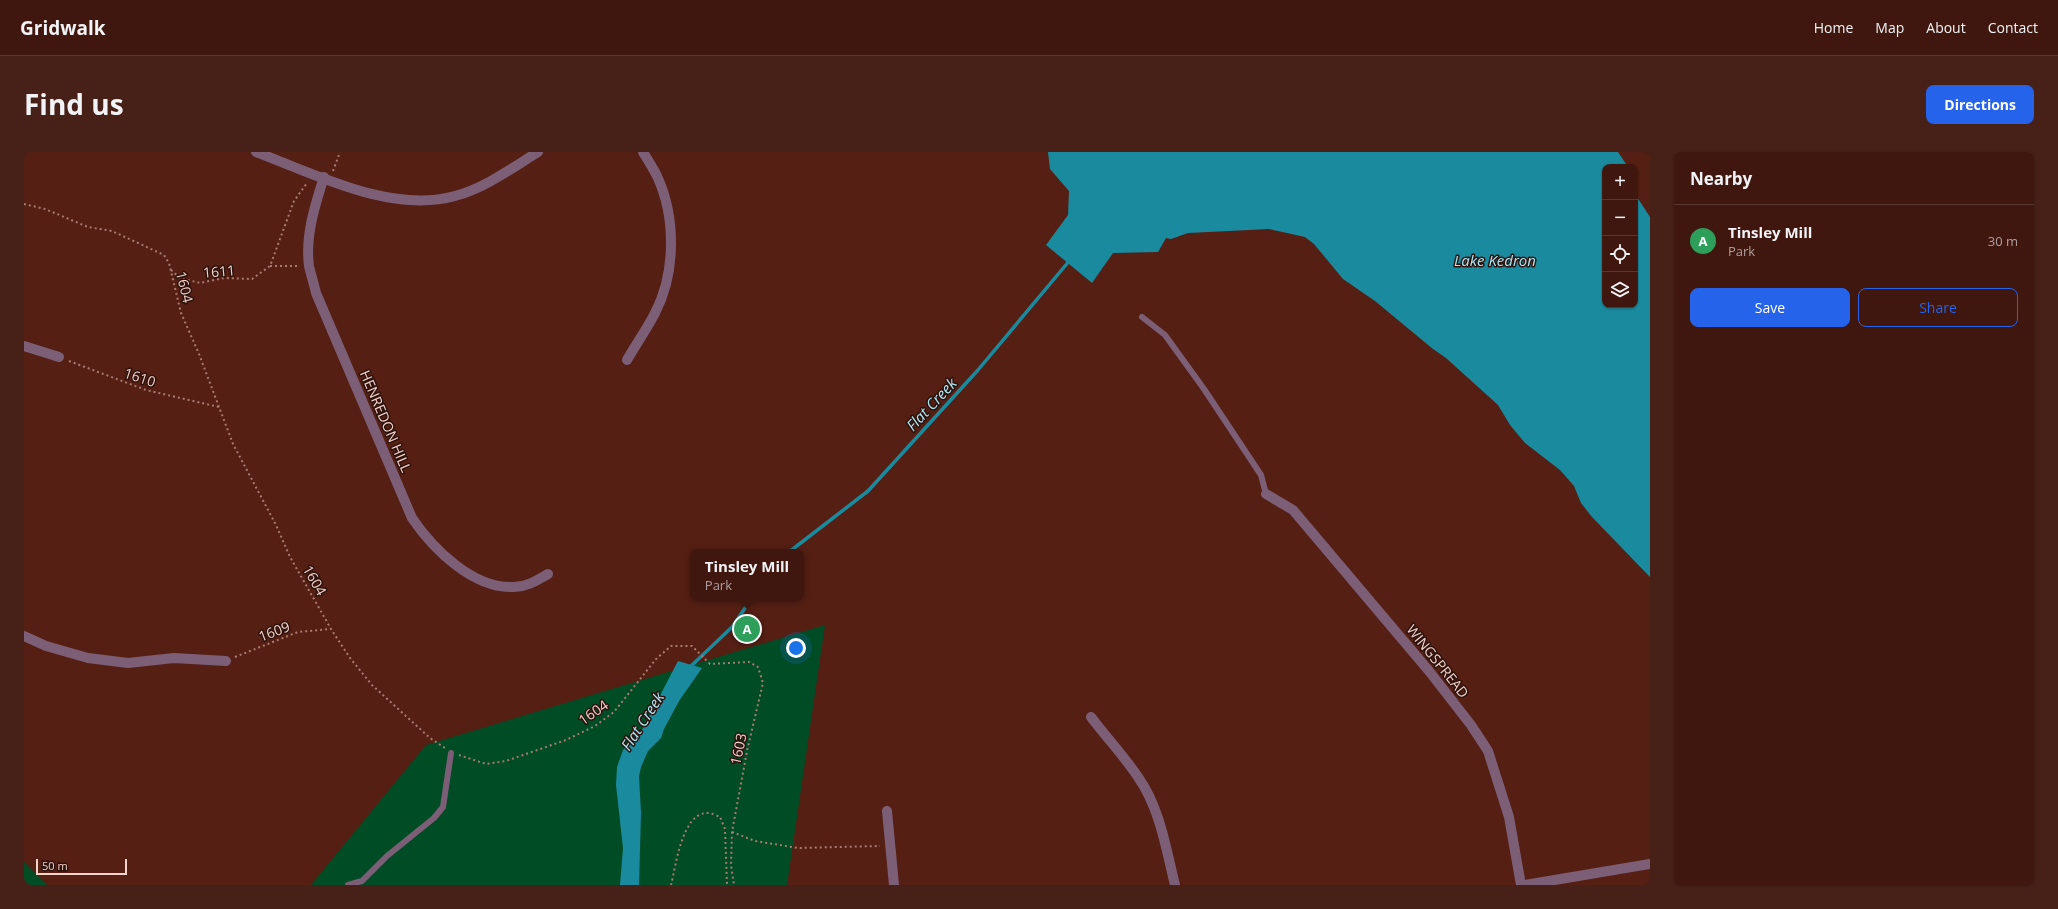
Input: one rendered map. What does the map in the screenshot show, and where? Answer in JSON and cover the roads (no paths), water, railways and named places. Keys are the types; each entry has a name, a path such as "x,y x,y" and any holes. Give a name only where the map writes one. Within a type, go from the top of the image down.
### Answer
{"street":[{"path":"256,152 373,195 392,199 415,201 436,200 455,196 488,183 538,152"},
{"path":"627,360 660,302 666,285 671,249 670,230 664,196 657,176 643,152"},
{"name":"HENREDON HILL","path":"327,178 311,226 308,246 309,266 316,293 412,518 425,537 454,564 472,575 496,584 514,587 529,585 548,574"},
{"path":"24,346 59,357"},
{"name":"WINGSPREAD","path":"1266,494 1293,510 1429,671 1471,725 1488,751 1509,817 1521,885"},
{"path":"24,636 46,646 101,659 128,662 174,658 226,661"},
{"path":"1091,716 1139,778 1155,810 1175,885"},
{"path":"887,811 894,885"},
{"path":"1525,885 1650,864"}],"lane":[{"path":"1142,317 1165,335 1204,388 1261,475 1266,494"},
{"path":"348,885 362,881 388,856 434,818 443,807 451,753"}],"water":[{"name":"Lake Kedron","path":"1048,152 1618,152 1626,164 1602,164 1602,308 1638,308 1638,199 1650,217 1650,577 1592,517 1581,503 1574,486 1560,470 1525,443 1510,425 1498,405 1446,358 1375,301 1343,279 1314,244 1305,237 1269,229 1188,233 1171,239 1166,238 1158,252 1113,253 1092,283 1046,245 1068,215 1069,191 1050,169"},
{"path":"678,661 702,668 679,701 664,729 661,738 648,751 641,767 639,776 641,813 639,885 620,885 623,848 616,785 617,767 623,750 642,730"}],"waterway":[{"name":"Flat Creek","path":"793,549 868,491 978,370 1070,260"},
{"name":"Flat Creek","path":"689,668 732,627 750,601"}],"place":[{"name":"Tinsley Mill","path":"747,629"}]}
